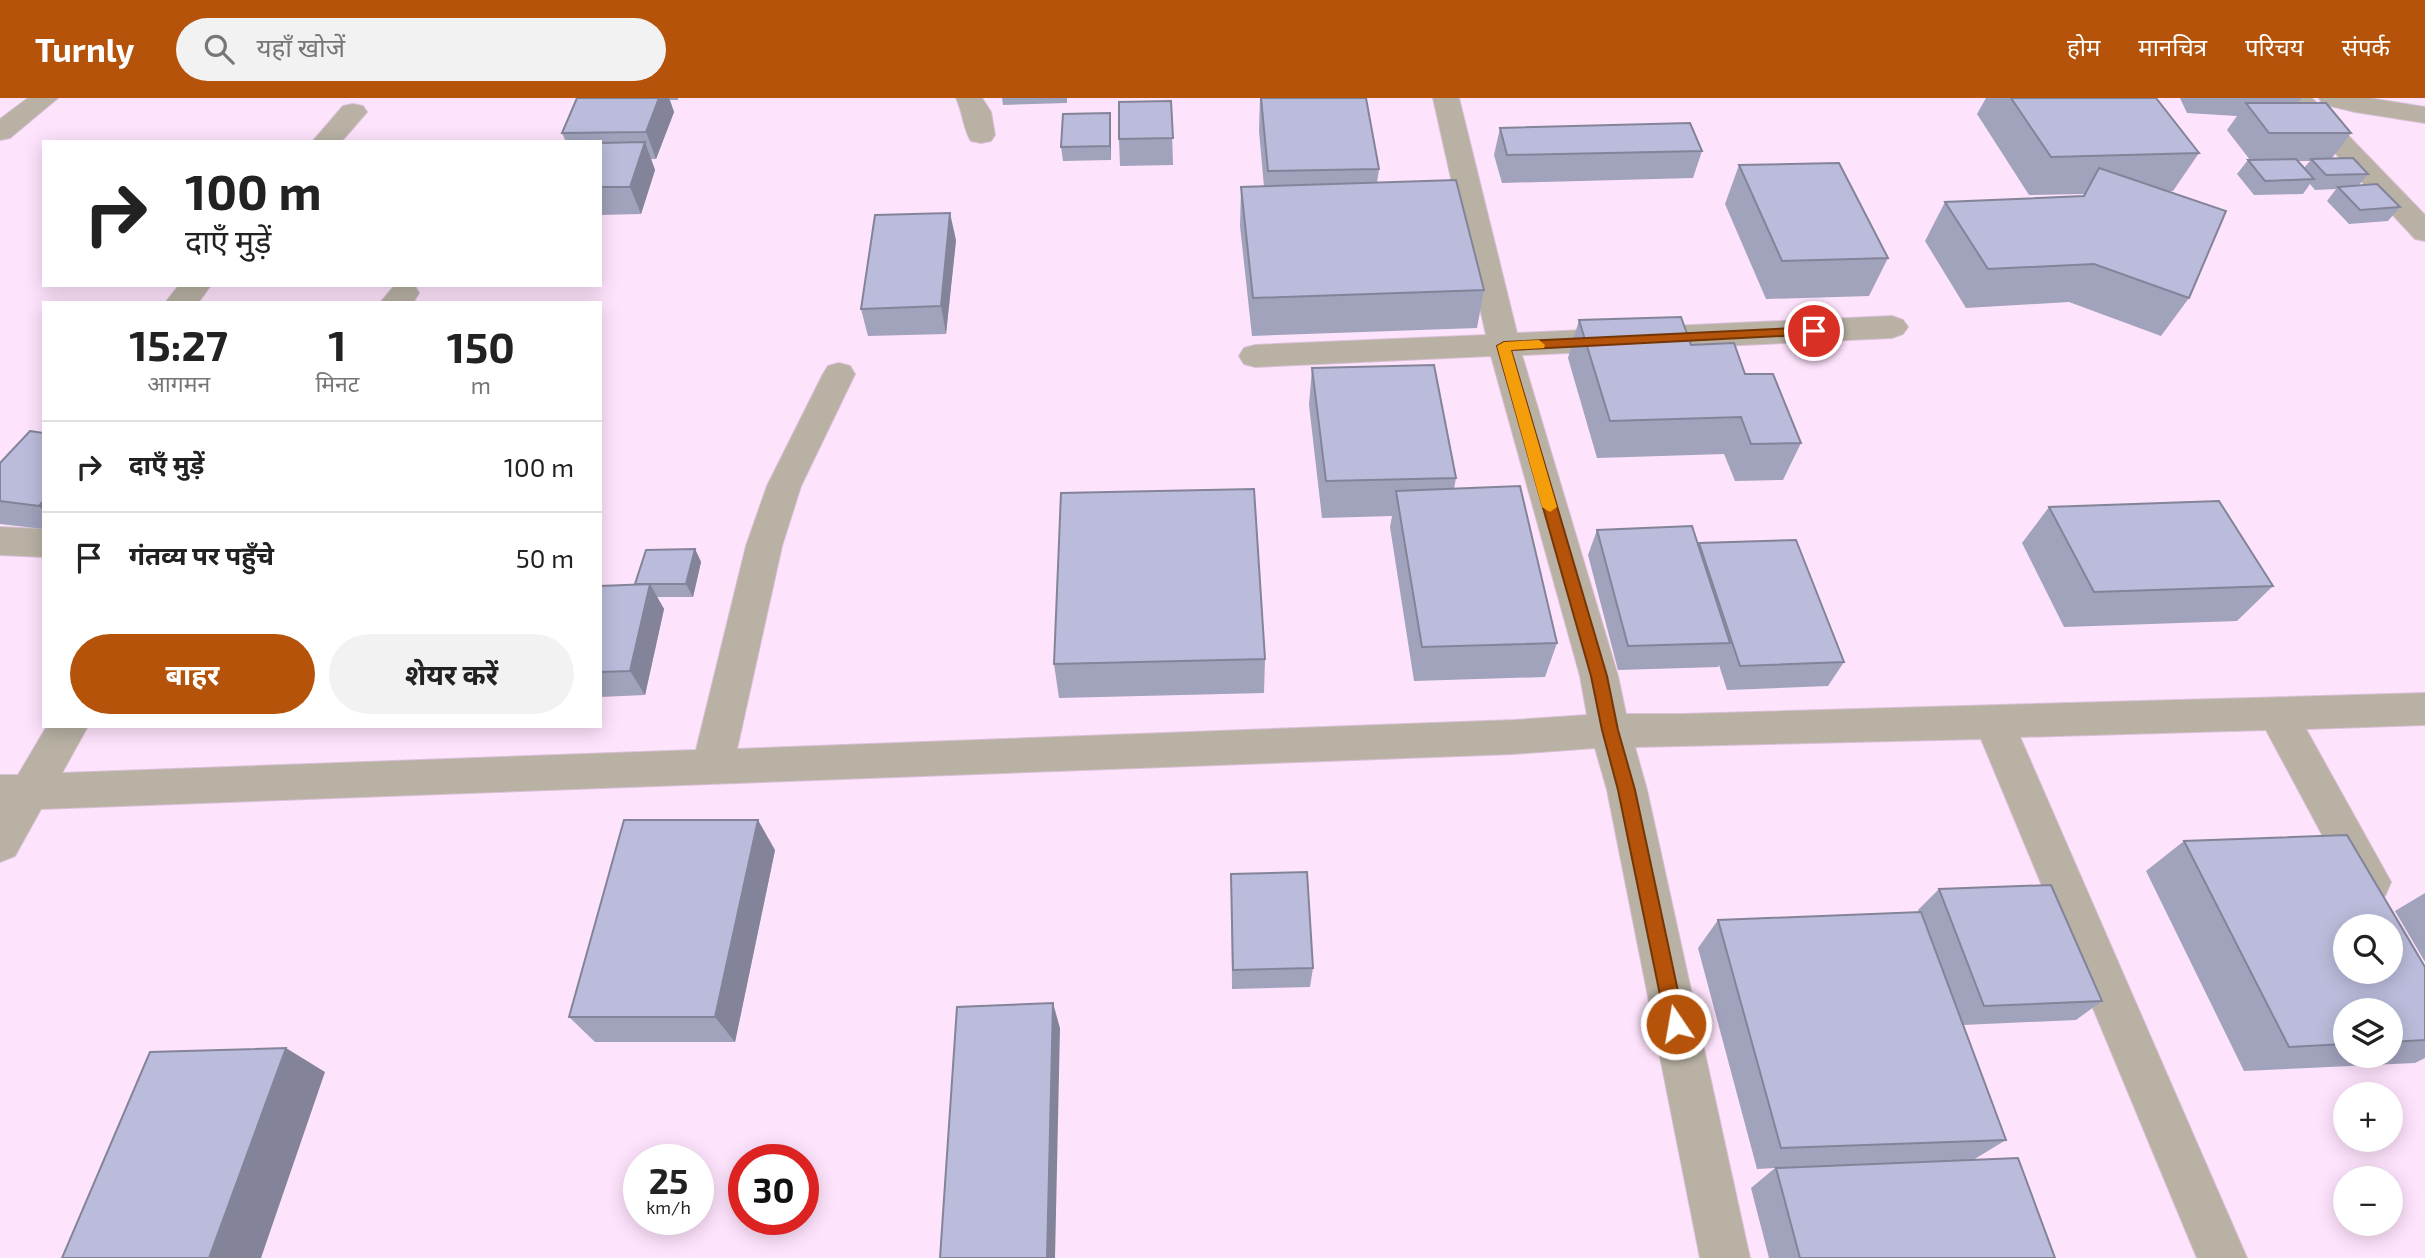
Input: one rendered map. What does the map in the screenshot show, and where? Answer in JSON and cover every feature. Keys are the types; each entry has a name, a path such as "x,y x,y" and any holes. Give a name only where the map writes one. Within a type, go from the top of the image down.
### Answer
{"street":[{"path":"0,132 45,98"},
{"path":"969,98 977,112 981,135"},
{"path":"1446,98 1504,346 1599,676 1610,730 1627,790 1725,1258"},
{"path":"2297,98 2425,232"},
{"path":"2332,98 2425,115"},
{"path":"328,140 353,111"},
{"path":"182,301 194,287"},
{"path":"1255,356 1892,327"},
{"path":"712,768 764,546 784,486 839,374"},
{"path":"0,541 42,543"},
{"path":"15,792 1514,737 1610,730 1683,731 2425,709"},
{"path":"2276,712 2386,912"},
{"path":"1993,721 2222,1258"},
{"path":"0,843 15,792 66,728"}],"building":[{"path":"577,98 659,98 646,132 562,133"},
{"path":"1261,98 1366,98 1379,169 1268,171"},
{"path":"2011,98 2156,98 2199,153 2051,157"},
{"path":"1171,101 1173,138 1119,139 1119,102"},
{"path":"2246,103 2326,103 2351,133 2269,133"},
{"path":"1110,113 1110,146 1061,147 1063,114"},
{"path":"1690,123 1702,151 1507,155 1500,128"},
{"path":"645,142 630,187 602,187 602,143"},
{"path":"2353,158 2368,174 2326,175 2311,159"},
{"path":"2296,159 2314,179 2265,181 2248,160"},
{"path":"1839,163 1888,258 1782,261 1739,165"},
{"path":"2099,168 2226,211 2189,298 2094,264 1988,269 1945,202 2084,196"},
{"path":"1456,180 1484,290 1253,298 1241,187"},
{"path":"2377,184 2400,207 2360,210 2338,187"},
{"path":"950,213 941,306 861,309 875,215"},
{"path":"1681,317 1691,345 1734,343 1745,374 1773,374 1801,443 1751,444 1741,417 1610,421 1579,320"},
{"path":"1434,365 1456,478 1326,481 1312,368"},
{"path":"30,431 42,433 42,502 39,506 0,501 0,463"},
{"path":"1520,486 1557,643 1422,647 1396,491"},
{"path":"1254,489 1265,659 1054,664 1061,493"},
{"path":"2219,501 2273,586 2094,592 2049,507"},
{"path":"1692,526 1730,643 1628,646 1597,530"},
{"path":"1796,540 1844,662 1740,666 1699,543"},
{"path":"695,549 686,584 635,584 646,550"},
{"path":"650,584 630,671 602,672 602,586"},
{"path":"624,820 758,820 715,1017 569,1017"},
{"path":"2347,835 2394,914 2333,914 2333,984 2403,984 2403,930 2425,967 2425,1040 2403,1041 2403,998 2333,998 2333,1045 2289,1047 2184,841"},
{"path":"1307,872 1313,968 1233,970 1231,874"},
{"path":"2051,885 2102,1001 1984,1006 1939,889"},
{"path":"1921,912 2006,1140 1781,1148 1718,920"},
{"path":"1053,1003 1047,1258 940,1258 957,1007"},
{"path":"286,1048 209,1258 62,1258 150,1052"},
{"path":"2018,1158 2055,1258 1800,1258 1776,1168"}],"slow traffic":[{"path":"1539,345 1504,346 1550,507"}],"route":[{"path":"1676,1024 1627,790 1610,730 1599,676 1504,346 1814,331"}]}
